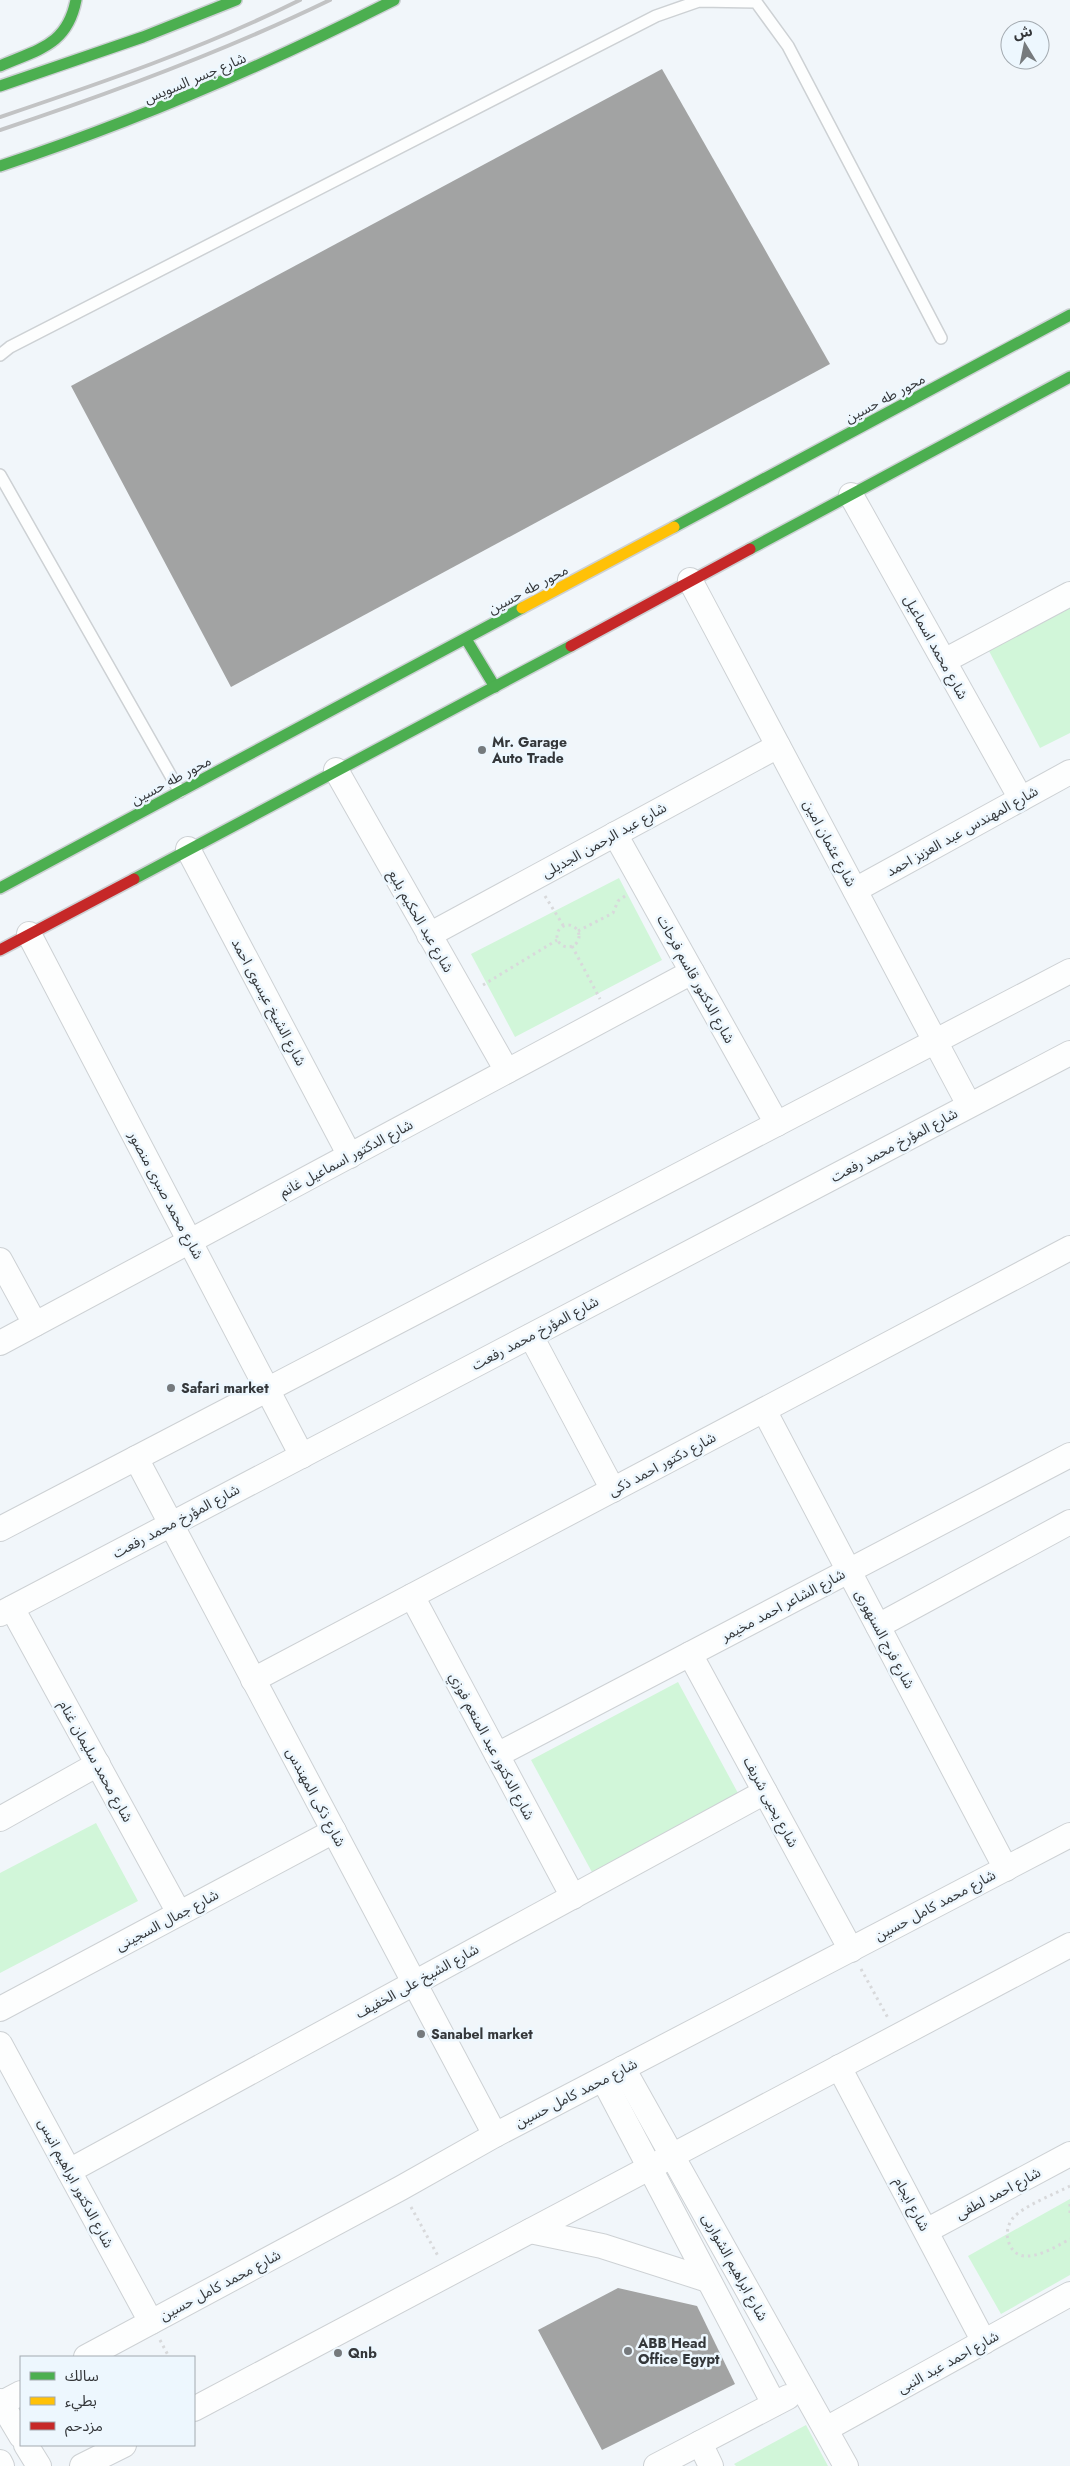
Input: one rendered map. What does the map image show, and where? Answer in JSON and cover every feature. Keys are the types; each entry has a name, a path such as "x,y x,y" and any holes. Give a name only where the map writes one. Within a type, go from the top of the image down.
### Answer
{"street":[{"path":"0,66 54,43 69,26 74,16 76,0"},
{"path":"0,86 144,37 236,0"},
{"name":"شارع جسر السويس","path":"0,166 76,141 195,96 286,55 394,0"},
{"name":"محور طه حسين","path":"0,888 1070,316"},
{"path":"0,950 336,770 496,687 690,580 1070,377"},
{"name":"شارع محمد اسماعيل","path":"851,494 1021,798"},
{"name":"شارع عثمان امين","path":"690,580 969,1106"},
{"path":"944,661 1070,594"},
{"path":"466,639 496,687"},
{"name":"شارع عبد الرحمن الجديلى","path":"429,935 778,746"},
{"name":"شارع عبد الحكيم بلبع","path":"336,770 506,1071"},
{"name":"شارع المهندس عبد العزيز احمد","path":"855,890 1070,772"},
{"name":"شارع الدكتور قاسم فرحات","path":"615,834 777,1124"},
{"name":"شارع الشيخ عيسوى احمد","path":"188,849 350,1156"},
{"name":"شارع محمد صبرى منصور","path":"29,934 302,1456"},
{"path":"0,1529 1070,971"},
{"name":"شارع الدكتور اسماعيل غانم","path":"0,1343 692,972"},
{"name":"شارع المؤرخ محمد رفعت","path":"6,1611 1070,1053"},
{"name":"شارع دكتور احمد ذكى","path":"254,1680 1070,1248"},
{"path":"0,1260 35,1324"},
{"path":"531,1336 613,1490"},
{"name":"شارع فرج السنهورى","path":"764,1410 1006,1869"},
{"name":"شارع الشاعر احمد مخيمر","path":"497,1755 1070,1455"},
{"name":"شارع ذكى المهندس","path":"136,1458 495,2135"},
{"path":"878,1626 1070,1522"},
{"name":"شارع الدكتور عبد المنعم فوزي","path":"412,1596 572,1897"},
{"name":"شارع محمد سليمان غنام","path":"6,1611 98,1764 179,1913"},
{"name":"شارع يحيى شريف","path":"690,1654 851,1950"},
{"path":"0,1819 98,1764"},
{"name":"شارع الشيخ على الخفيف","path":"69,2171 765,1792"},
{"name":"شارع جمال السجينى","path":"0,2009 334,1831"},
{"name":"شارع محمد كامل حسين","path":"88,2356 401,2188 495,2135 1070,1835"},
{"path":"195,2408 1070,1945"},
{"name":"شارع الدكتور ابراهيم انيس","path":"0,2044 151,2322"},
{"name":"شارع ايجام","path":"839,2067 984,2342"},
{"name":"شارع ابراهيم الشواربى","path":"613,2074 672,2156 846,2466"},
{"name":"شارع ابراهيم الشواربى","path":"613,2074 650,2168 774,2404"},
{"name":"شارع احمد لطفى","path":"926,2232 1070,2154"},
{"path":"530,2231 611,2249 708,2280"},
{"name":"شارع احمد عبد النبى","path":"826,2430 1070,2294"},
{"path":"656,2466 803,2389"},
{"path":"6,2400 20,2434"},
{"path":"700,2443 711,2466"},
{"path":"27,2446 39,2466"},
{"path":"82,2466 122,2446"},
{"path":"0,2462 2,2466"}],"lane":[{"path":"0,355 10,347 656,16 699,0 756,2 788,46 940,338"},
{"path":"0,475 180,792"}],"path":[{"path":"534,878 563,925"},
{"path":"578,931 613,913 620,898 646,889"},
{"path":"563,925 575,926 578,931 579,937 572,946 566,947 557,940 556,934 563,925"},
{"path":"464,996 557,940"},
{"path":"572,946 609,1017"},
{"path":"851,1950 898,2036"},
{"path":"1070,2186 1018,2214 1008,2225 1007,2232 1011,2246 1016,2252 1030,2257 1037,2256 1070,2239"},
{"path":"401,2188 448,2274"},
{"path":"1070,2204 1070,2213"}],"green space":[{"path":"1070,608 1070,733 1040,748 989,651"},
{"path":"619,878 662,960 515,1037 471,954"},
{"path":"678,1682 739,1795 593,1874 531,1760"},
{"path":"96,1823 138,1901 0,1973 0,1873"},
{"path":"1070,2199 1070,2275 1001,2314 968,2256"},
{"path":"806,2425 828,2466 736,2466 734,2464"}],"building":[{"path":"662,69 830,364 231,687 71,386"},
{"path":"618,2288 697,2306 735,2384 602,2450 538,2330"}],"railway":[{"path":"0,117 114,78 190,49 300,0"},
{"path":"0,130 167,71 249,37 330,0"}],"traffic: fast":[{"path":"0,66 38,50 58,37 72,15 76,0"},
{"path":"0,86 143,37 236,0"},
{"path":"0,166 151,111 298,47 394,0"},
{"path":"674,527 1070,315"},
{"path":"750,549 1070,377"},
{"path":"0,888 522,608"},
{"path":"466,639 495,687"},
{"path":"134,879 571,646"}],"traffic: slow":[{"path":"522,608 674,527"}],"traffic: jam":[{"path":"571,646 750,549"},
{"path":"0,950 134,879"}],"place":[{"name":"Mr. Garage Auto Trade","path":"482,750"},
{"name":"Safari market","path":"171,1388"},
{"name":"Sanabel market","path":"421,2034"},
{"name":"ABB Head Office Egypt","path":"628,2351"},
{"name":"Qnb","path":"338,2353"}]}
